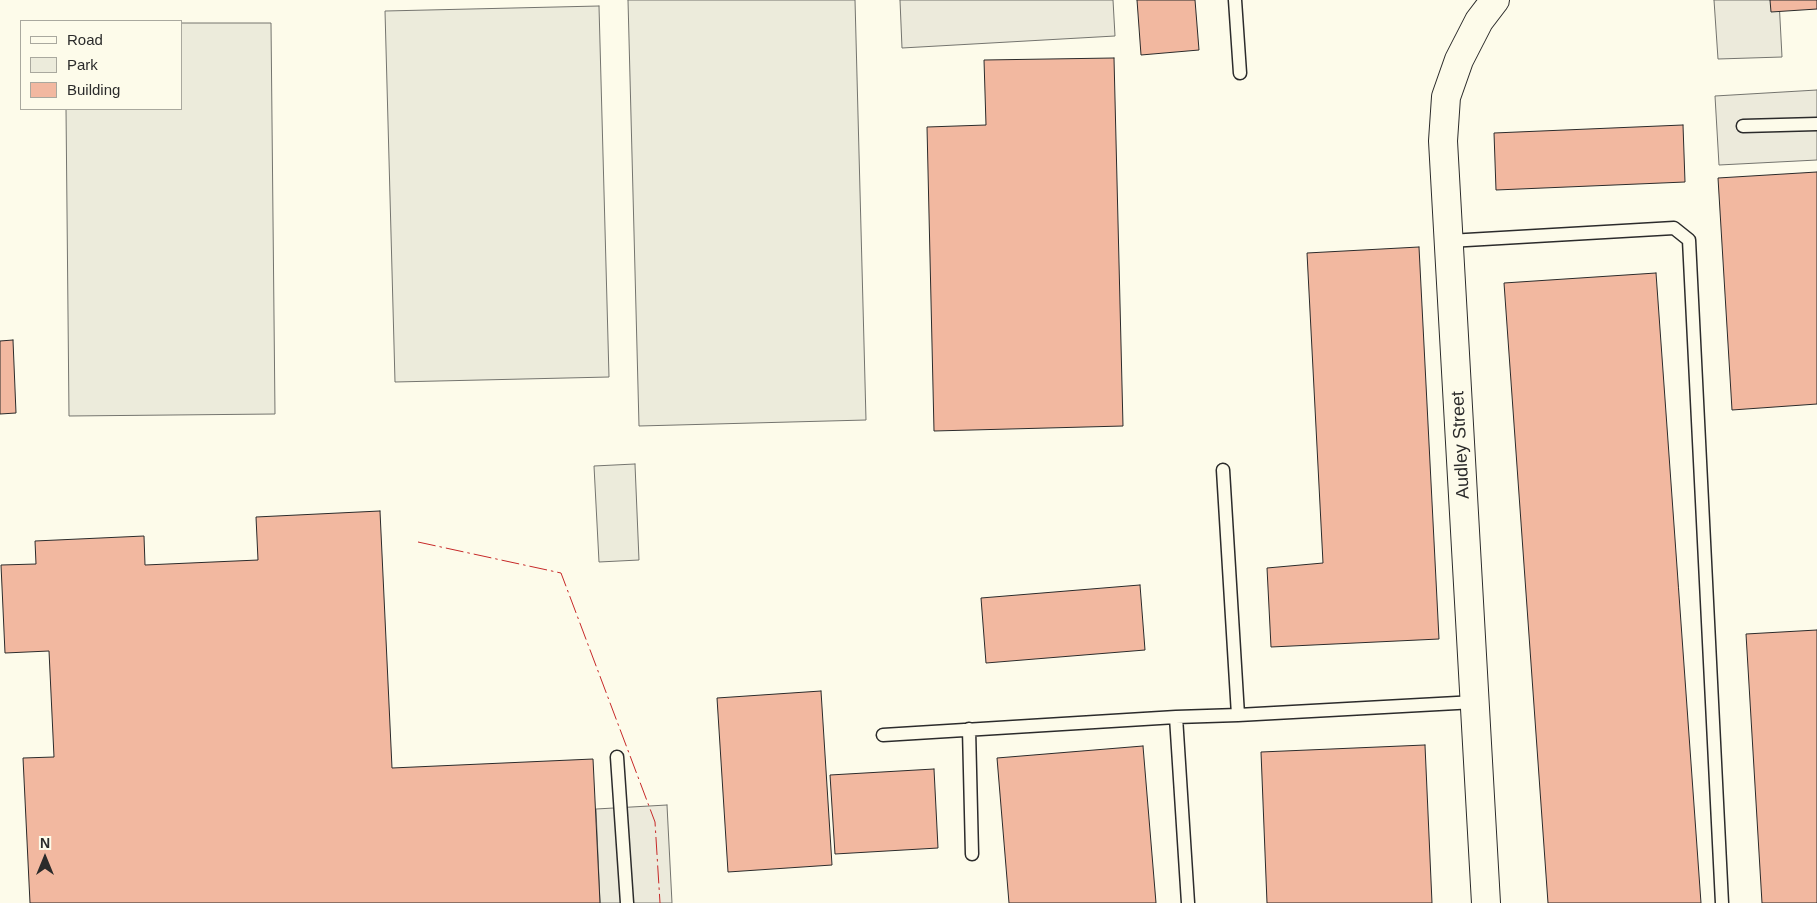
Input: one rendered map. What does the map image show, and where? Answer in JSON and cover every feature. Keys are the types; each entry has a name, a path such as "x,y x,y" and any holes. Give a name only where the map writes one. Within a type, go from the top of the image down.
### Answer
{"street":[{"name":"Audley Street","path":"1486,903 1443,141 1446,97 1459,60 1479,21 1495,0"}],"lane":[{"path":"1235,0 1240,73"},
{"path":"1743,126 1817,124"},
{"path":"1449,241 1674,228 1689,240 1722,903"},
{"path":"1223,470 1238,715"},
{"path":"883,735 1176,716 1238,715 1475,702"},
{"path":"1176,716 1188,903"},
{"path":"969,729 972,854"},
{"path":"617,757 627,903"}],"green space":[{"path":"628,0 855,0 866,420 639,426"},
{"path":"599,6 609,377 395,382 385,11"},
{"path":"182,23 271,23 275,414 69,416 66,110 182,110"},
{"path":"635,464 639,560 599,562 594,466"}],"shaded area":[{"path":"900,0 1113,0 1115,36 902,48"},
{"path":"1714,0 1779,0 1782,57 1718,59"},
{"path":"1817,90 1817,160 1719,165 1715,96"},
{"path":"667,805 672,903 600,903 596,809"}],"building":[{"path":"1137,0 1195,0 1199,50 1141,55"},
{"path":"1770,0 1817,0 1817,9 1771,12"},
{"path":"1114,58 1123,426 934,431 927,127 986,125 984,60"},
{"path":"1683,125 1685,182 1496,190 1494,133"},
{"path":"1817,172 1817,404 1732,410 1718,178"},
{"path":"1419,247 1439,639 1271,647 1267,568 1323,563 1307,253"},
{"path":"1656,273 1701,903 1548,903 1504,283"},
{"path":"13,340 16,413 0,414 0,341"},
{"path":"380,511 392,768 593,759 600,903 30,903 23,758 54,757 49,651 5,653 1,565 36,564 35,541 144,536 145,565 258,560 256,517"},
{"path":"1140,585 1145,650 986,663 981,598"},
{"path":"1817,630 1817,903 1762,903 1746,634"},
{"path":"821,691 832,865 728,872 717,698"},
{"path":"1425,745 1432,903 1267,903 1261,752"},
{"path":"1143,746 1156,903 1009,903 997,758"},
{"path":"934,769 938,848 835,854 830,775"}],"power":[{"path":"418,542 561,573 655,822 660,903"}]}
